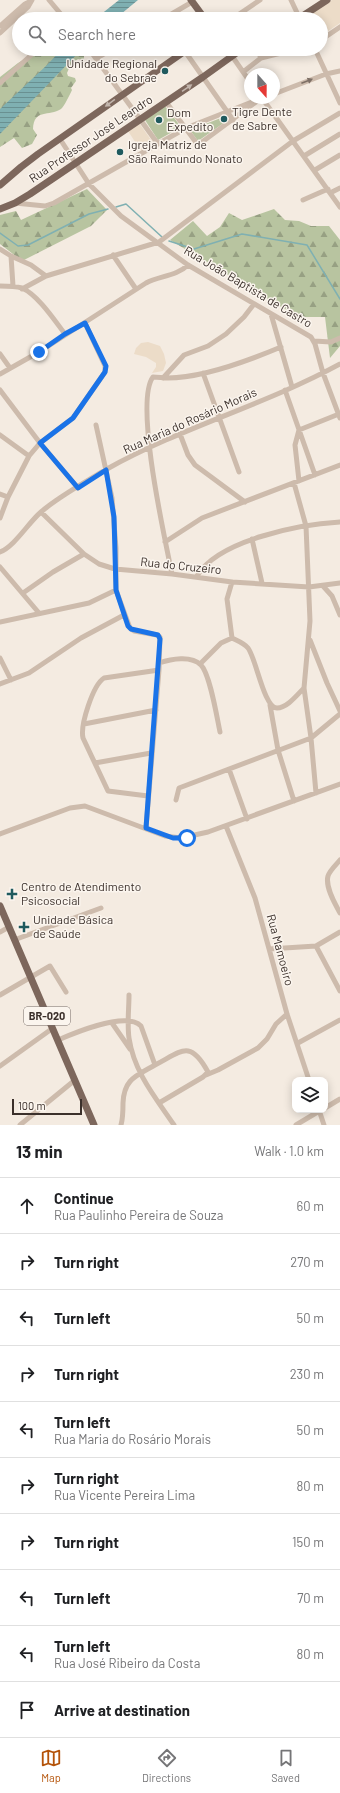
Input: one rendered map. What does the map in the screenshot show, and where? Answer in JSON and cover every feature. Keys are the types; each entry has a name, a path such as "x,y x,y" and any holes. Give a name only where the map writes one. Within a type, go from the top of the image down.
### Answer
{"main road":[{"path":"309,12 327,0"},
{"path":"192,1 200,12"},
{"path":"0,185 21,167 176,56"},
{"name":"Rua Professor José Leandro","path":"0,209 15,203 76,163 141,120 232,56"},
{"name":"BR-020","path":"0,906 93,1125"}],"street":[{"path":"21,12 28,7 32,0"},
{"path":"49,0 59,12"},
{"path":"245,12 260,0"},
{"path":"291,0 296,12"},
{"path":"174,12 192,1"},
{"path":"0,33 3,26 12,19"},
{"path":"328,35 340,27"},
{"path":"0,83 30,56"},
{"path":"100,56 97,58 158,144"},
{"path":"189,56 233,120"},
{"path":"232,56 243,72 261,58 269,56"},
{"path":"317,56 339,100"},
{"path":"280,92 340,70"},
{"path":"166,102 198,145 254,104"},
{"path":"15,203 49,205 89,184 186,128 247,104"},
{"path":"266,104 340,207"},
{"path":"22,289 46,276 159,242 293,141 340,113"},
{"path":"304,156 340,134"},
{"name":"Rua João Baptista de Castro","path":"60,139 89,184 121,216 188,264 308,335 314,341 323,373 339,416"},
{"path":"314,170 340,155"},
{"path":"303,200 340,188"},
{"path":"0,249 31,265 46,276"},
{"path":"113,255 136,290"},
{"path":"11,256 13,286"},
{"path":"0,374 39,352 153,279 176,273 184,269 188,264"},
{"path":"0,286 13,286 22,289 40,303 65,334"},
{"path":"164,378 184,355 208,346 226,334 244,317 254,304"},
{"path":"272,314 292,387"},
{"path":"0,518 8,497 29,456 40,443 73,418 105,372 106,366 85,323"},
{"path":"314,341 331,342 340,338"},
{"path":"172,574 149,447 148,390 153,377 164,378 203,373 248,361 281,347"},
{"path":"0,354 10,368"},
{"name":"Rua Maria do Rosário Morais","path":"0,552 7,548 41,512 106,470 149,447 292,387 340,364"},
{"path":"203,373 239,472"},
{"path":"0,390 40,443 78,488"},
{"path":"285,390 315,475"},
{"path":"299,430 339,416"},
{"path":"96,425 114,517 116,590 124,615 131,629 160,636 159,670 146,828"},
{"path":"299,430 295,445 296,482 306,526 309,587 310,639 304,688 311,738 316,793"},
{"path":"180,434 188,455 195,465 245,502"},
{"path":"0,435 29,456"},
{"path":"165,542 199,520 340,465"},
{"path":"0,494 8,497"},
{"name":"Rua do Cruzeiro","path":"41,512 84,554 99,564 115,570 197,576 232,582 309,587 340,583"},
{"path":"197,576 206,564 213,558 252,539 306,526 340,522"},
{"path":"252,539 262,583"},
{"path":"23,593 53,572 84,554"},
{"path":"0,567 39,613"},
{"path":"232,582 227,594 232,638"},
{"path":"323,586 332,596 340,616"},
{"path":"0,622 89,603 116,590"},
{"path":"0,684 34,670 81,638 124,615"},
{"path":"200,664 221,643 232,638 243,643 250,651 270,705 278,750 294,801"},
{"path":"310,639 327,683 340,711"},
{"path":"0,658 3,668 11,680"},
{"path":"159,663 180,659 200,664 206,672 220,732"},
{"path":"148,796 108,792 84,738 84,724 91,698 98,683 102,679 159,670"},
{"path":"270,705 278,708 285,706 304,688"},
{"path":"84,724 156,710"},
{"path":"176,800 179,788 311,738 340,714"},
{"path":"95,763 152,752"},
{"path":"229,769 246,819"},
{"path":"0,834 56,813 81,806 100,810 165,836 182,838 226,826 340,784"},
{"name":"Rua Mamoeiro","path":"226,826 255,898 287,1014 298,1043 308,1077"},
{"path":"340,860 330,872 328,880 333,900 340,913"},
{"path":"14,940 101,908"},
{"path":"0,932 9,927"},
{"path":"270,949 316,946 340,932"},
{"path":"316,946 340,991"},
{"path":"0,995 50,966 66,992"},
{"path":"129,995 129,1039 132,1052 144,1083 174,1125"},
{"path":"159,1103 206,1075 258,1048 267,1039 276,1024 287,1014"},
{"path":"298,1043 340,1020"},
{"path":"58,1040 91,1026 129,1021 137,1023 142,1029 155,1065"},
{"path":"112,1023 132,1052"},
{"path":"0,1066 53,1028"},
{"path":"121,1125 125,1089 127,1085 140,1074 155,1065 178,1053 192,1051 198,1056 207,1070 206,1075"},
{"path":"20,1125 75,1080"},
{"path":"328,1106 340,1099"},
{"path":"296,1125 315,1113"},
{"path":"321,1113 324,1125"}],"green space":[{"path":"30,56 84,56 82,60 78,59 71,64 67,73 68,76 75,78 76,81 61,109 43,114 36,118 33,129 37,135 32,144 22,148 14,138 0,147 0,77"},
{"path":"165,106 181,127 158,140 145,120"},
{"path":"226,116 228,120 198,141 190,130"},
{"path":"87,189 107,210 91,226 22,261 0,244 0,215 16,211 21,220"},
{"path":"274,209 285,220 299,221 311,226 329,226 340,240 340,346 330,358 325,317 298,317 170,240 193,221 207,236 220,227 229,213 242,220"}],"shaded area":[{"path":"332,0 340,0 340,23 328,31 328,12 314,12"},
{"path":"139,123 154,144 141,151 128,131"},
{"path":"148,342 160,346 166,363 163,371 152,373 156,367 156,363 146,357 134,354 136,348 141,343"}],"water":[{"path":"119,0 138,0 123,12 104,12"},
{"path":"55,56 75,56 0,134 0,109"}],"waterway":[{"path":"116,207 126,204 162,237"},
{"path":"0,233 18,246 28,245 89,214 108,209"},
{"path":"169,241 194,249 242,234 307,245 340,299"}],"place":[{"name":"Unidade Regional do Sebrae","path":"165,71"},
{"name":"Tigre Dente de Sabre","path":"224,119"},
{"name":"Dom Expedito","path":"159,120"},
{"name":"Igreja Matriz de São Raimundo Nonato","path":"120,152"},
{"name":"Centro de Atendimento Psicosocial","path":"12,894"},
{"name":"Unidade Básica de Saúde","path":"24,927"}],"route":[{"path":"39,352 65,334 85,323 106,366 105,372 73,418 40,443 78,488 106,470 112,498 114,517 116,548 115,584 117,594 128,626 131,629 134,631 160,636 146,828 173,838 187,838"}]}
